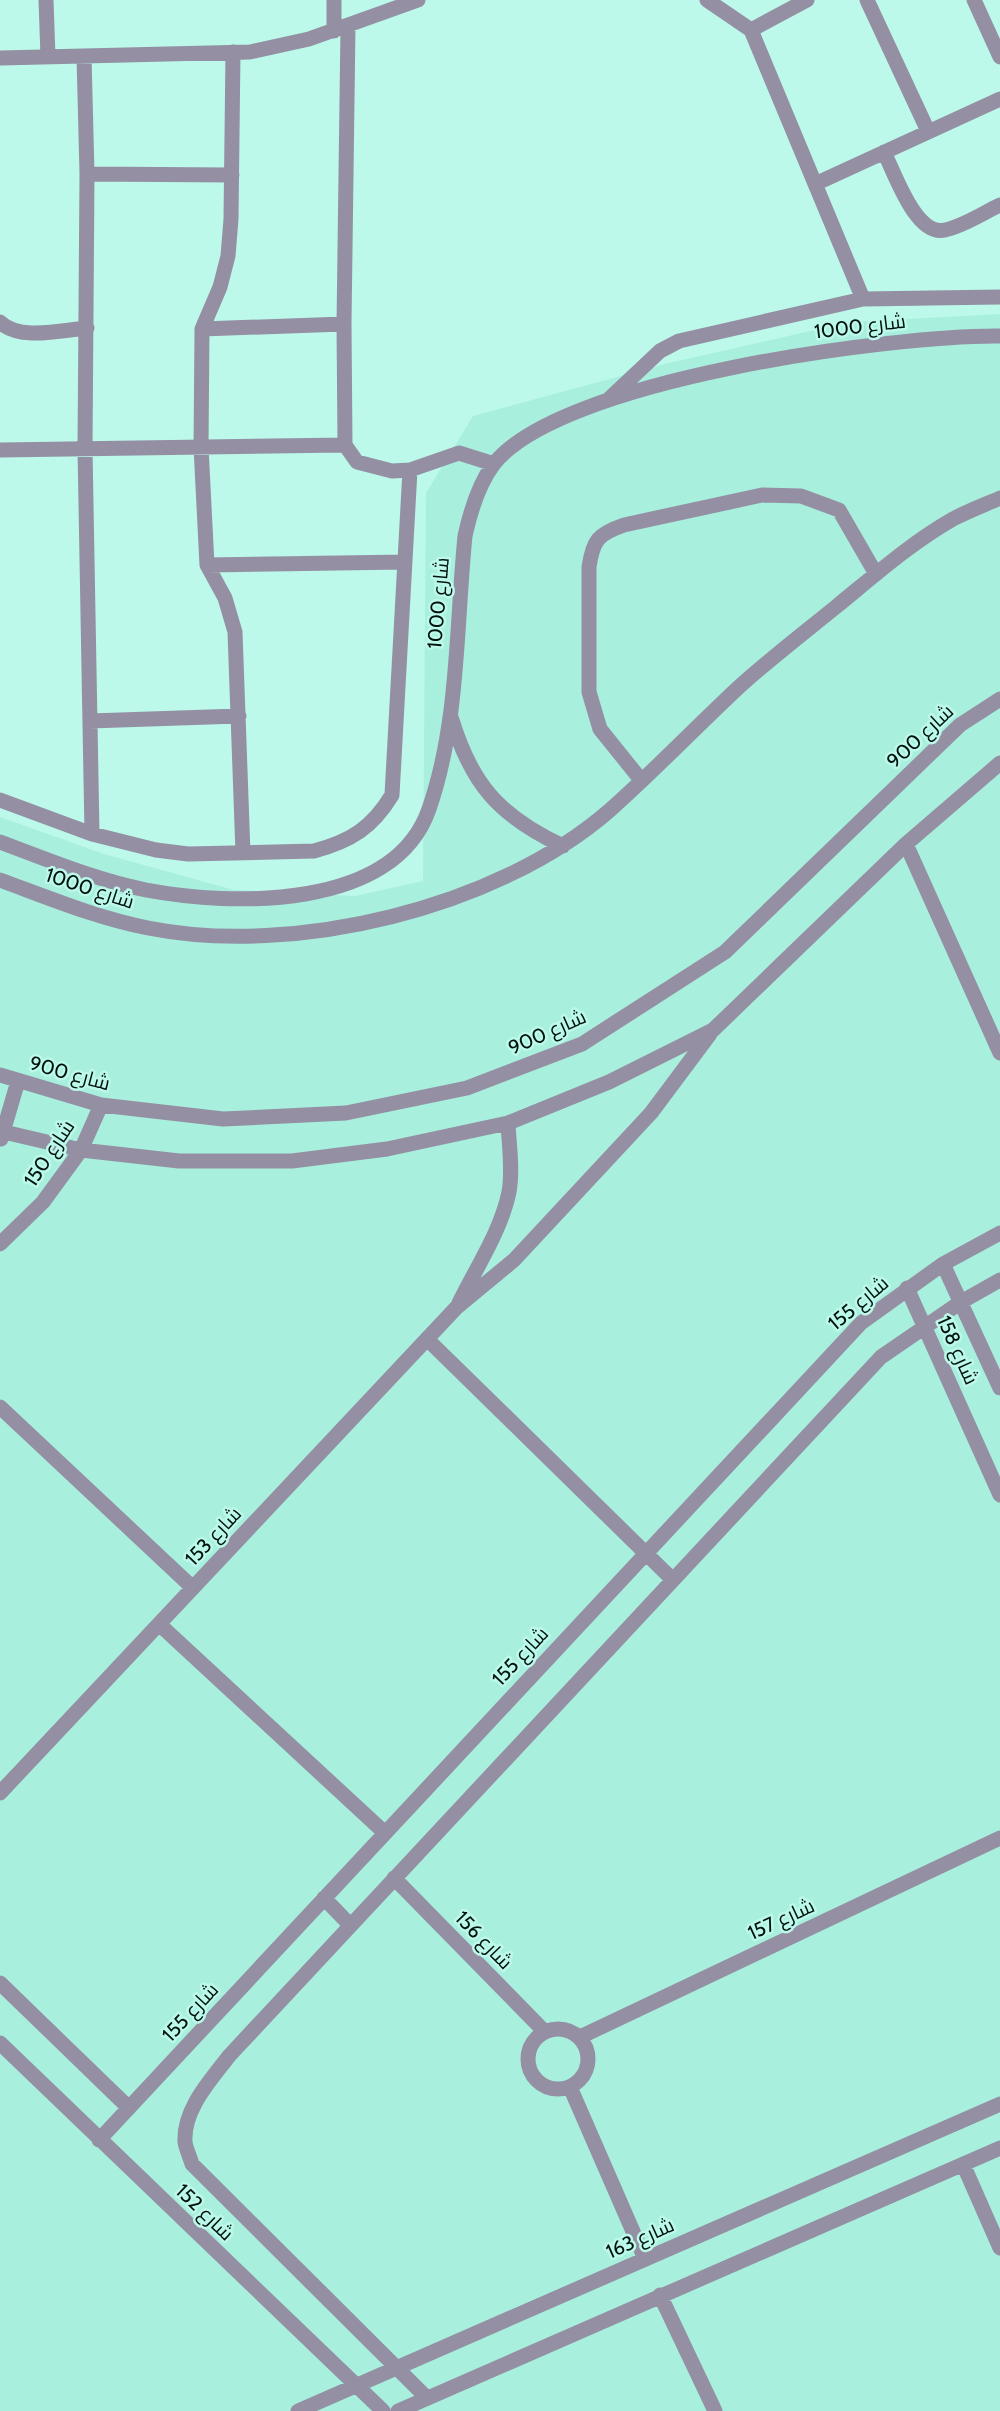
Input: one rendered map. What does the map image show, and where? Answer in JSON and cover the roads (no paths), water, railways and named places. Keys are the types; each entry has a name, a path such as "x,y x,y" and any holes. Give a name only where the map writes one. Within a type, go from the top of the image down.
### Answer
{"street":[{"path":"46,0 48,57"},
{"path":"334,0 341,28 345,445 357,462 371,468 392,471 410,470 459,453 494,464"},
{"path":"0,58 233,52 279,48 418,0"},
{"path":"707,0 751,30 863,299"},
{"path":"751,30 807,0"},
{"path":"867,0 928,131"},
{"path":"974,0 995,32 1000,57"},
{"path":"233,52 232,175 228,256 220,287 202,329 201,447 207,565 225,598 235,632 243,853"},
{"path":"84,56 87,174 85,449 92,834"},
{"path":"815,184 1000,99"},
{"path":"884,152 917,219 929,230 944,231 1000,205"},
{"path":"87,174 232,175"},
{"path":"608,400 660,351 679,341 863,299 1000,297"},
{"path":"0,322 11,330 28,332 87,328"},
{"path":"202,329 344,324"},
{"path":"993,336 1000,346"},
{"name":"شارع 1000","path":"0,842 94,877 146,890 237,899 272,899 323,891 350,883 380,868 414,836 429,810 451,717 465,536 469,517 494,464 522,440 552,423 608,400 702,375 820,351 909,340 993,336"},
{"path":"0,450 345,445"},
{"path":"0,800 92,834 156,850 188,854 296,853 332,846 365,828 380,816 392,795 410,470"},
{"path":"642,780 600,729 589,692 589,567 592,547 605,531 762,495 801,496 839,510 876,574"},
{"name":"شارع 1000","path":"0,880 96,915 150,928 200,934 257,935 315,931 381,919 431,905 500,879 562,846 609,811 741,685 909,547 954,518 1000,498"},
{"path":"207,565 405,562"},
{"name":"شارع 900","path":"0,1076 101,1105 223,1119 346,1113 467,1088 582,1044 725,952 960,725 1000,699"},
{"path":"90,721 239,716"},
{"path":"451,717 461,751 478,782 494,800 530,831 562,846"},
{"path":"456,1308 514,1260 651,1113 713,1030 906,844 1000,763"},
{"path":"906,844 1000,1053"},
{"path":"18,1081 1,1134 81,1150 179,1161 292,1161 387,1149 508,1123 609,1082 713,1030"},
{"name":"شارع 150","path":"0,1244 43,1202 81,1150 101,1105"},
{"path":"456,1308 504,1211 509,1191 508,1123"},
{"name":"شارع 155","path":"99,2140 861,1323 943,1264 1000,1233"},
{"name":"شارع 158","path":"943,1264 1000,1388"},
{"path":"324,1898 350,1925 881,1357 961,1302 1000,1281"},
{"name":"شارع 158","path":"907,1288 1000,1495"},
{"name":"شارع 153","path":"0,1793 456,1308"},
{"path":"427,1339 673,1580"},
{"path":"0,1407 193,1588"},
{"path":"159,1623 385,1833"},
{"name":"شارع 157","path":"580,2037 1000,1839"},
{"name":"شارع 156","path":"394,1878 544,2031"},
{"name":"شارع 152","path":"350,1925 229,2056 198,2097 188,2119 185,2142 192,2164 427,2398"},
{"path":"0,1983 129,2108"},
{"path":"557,2028 569,2030 580,2037 587,2050 588,2065 582,2078 570,2087 551,2089 536,2079 528,2063 531,2044 544,2031 557,2028"},
{"name":"شارع 152","path":"0,2043 383,2411"},
{"path":"570,2087 645,2259"},
{"name":"شارع 163","path":"298,2411 1000,2104"},
{"path":"398,2411 1000,2148"},
{"path":"963,2164 1000,2248"},
{"path":"660,2295 715,2411"}]}
